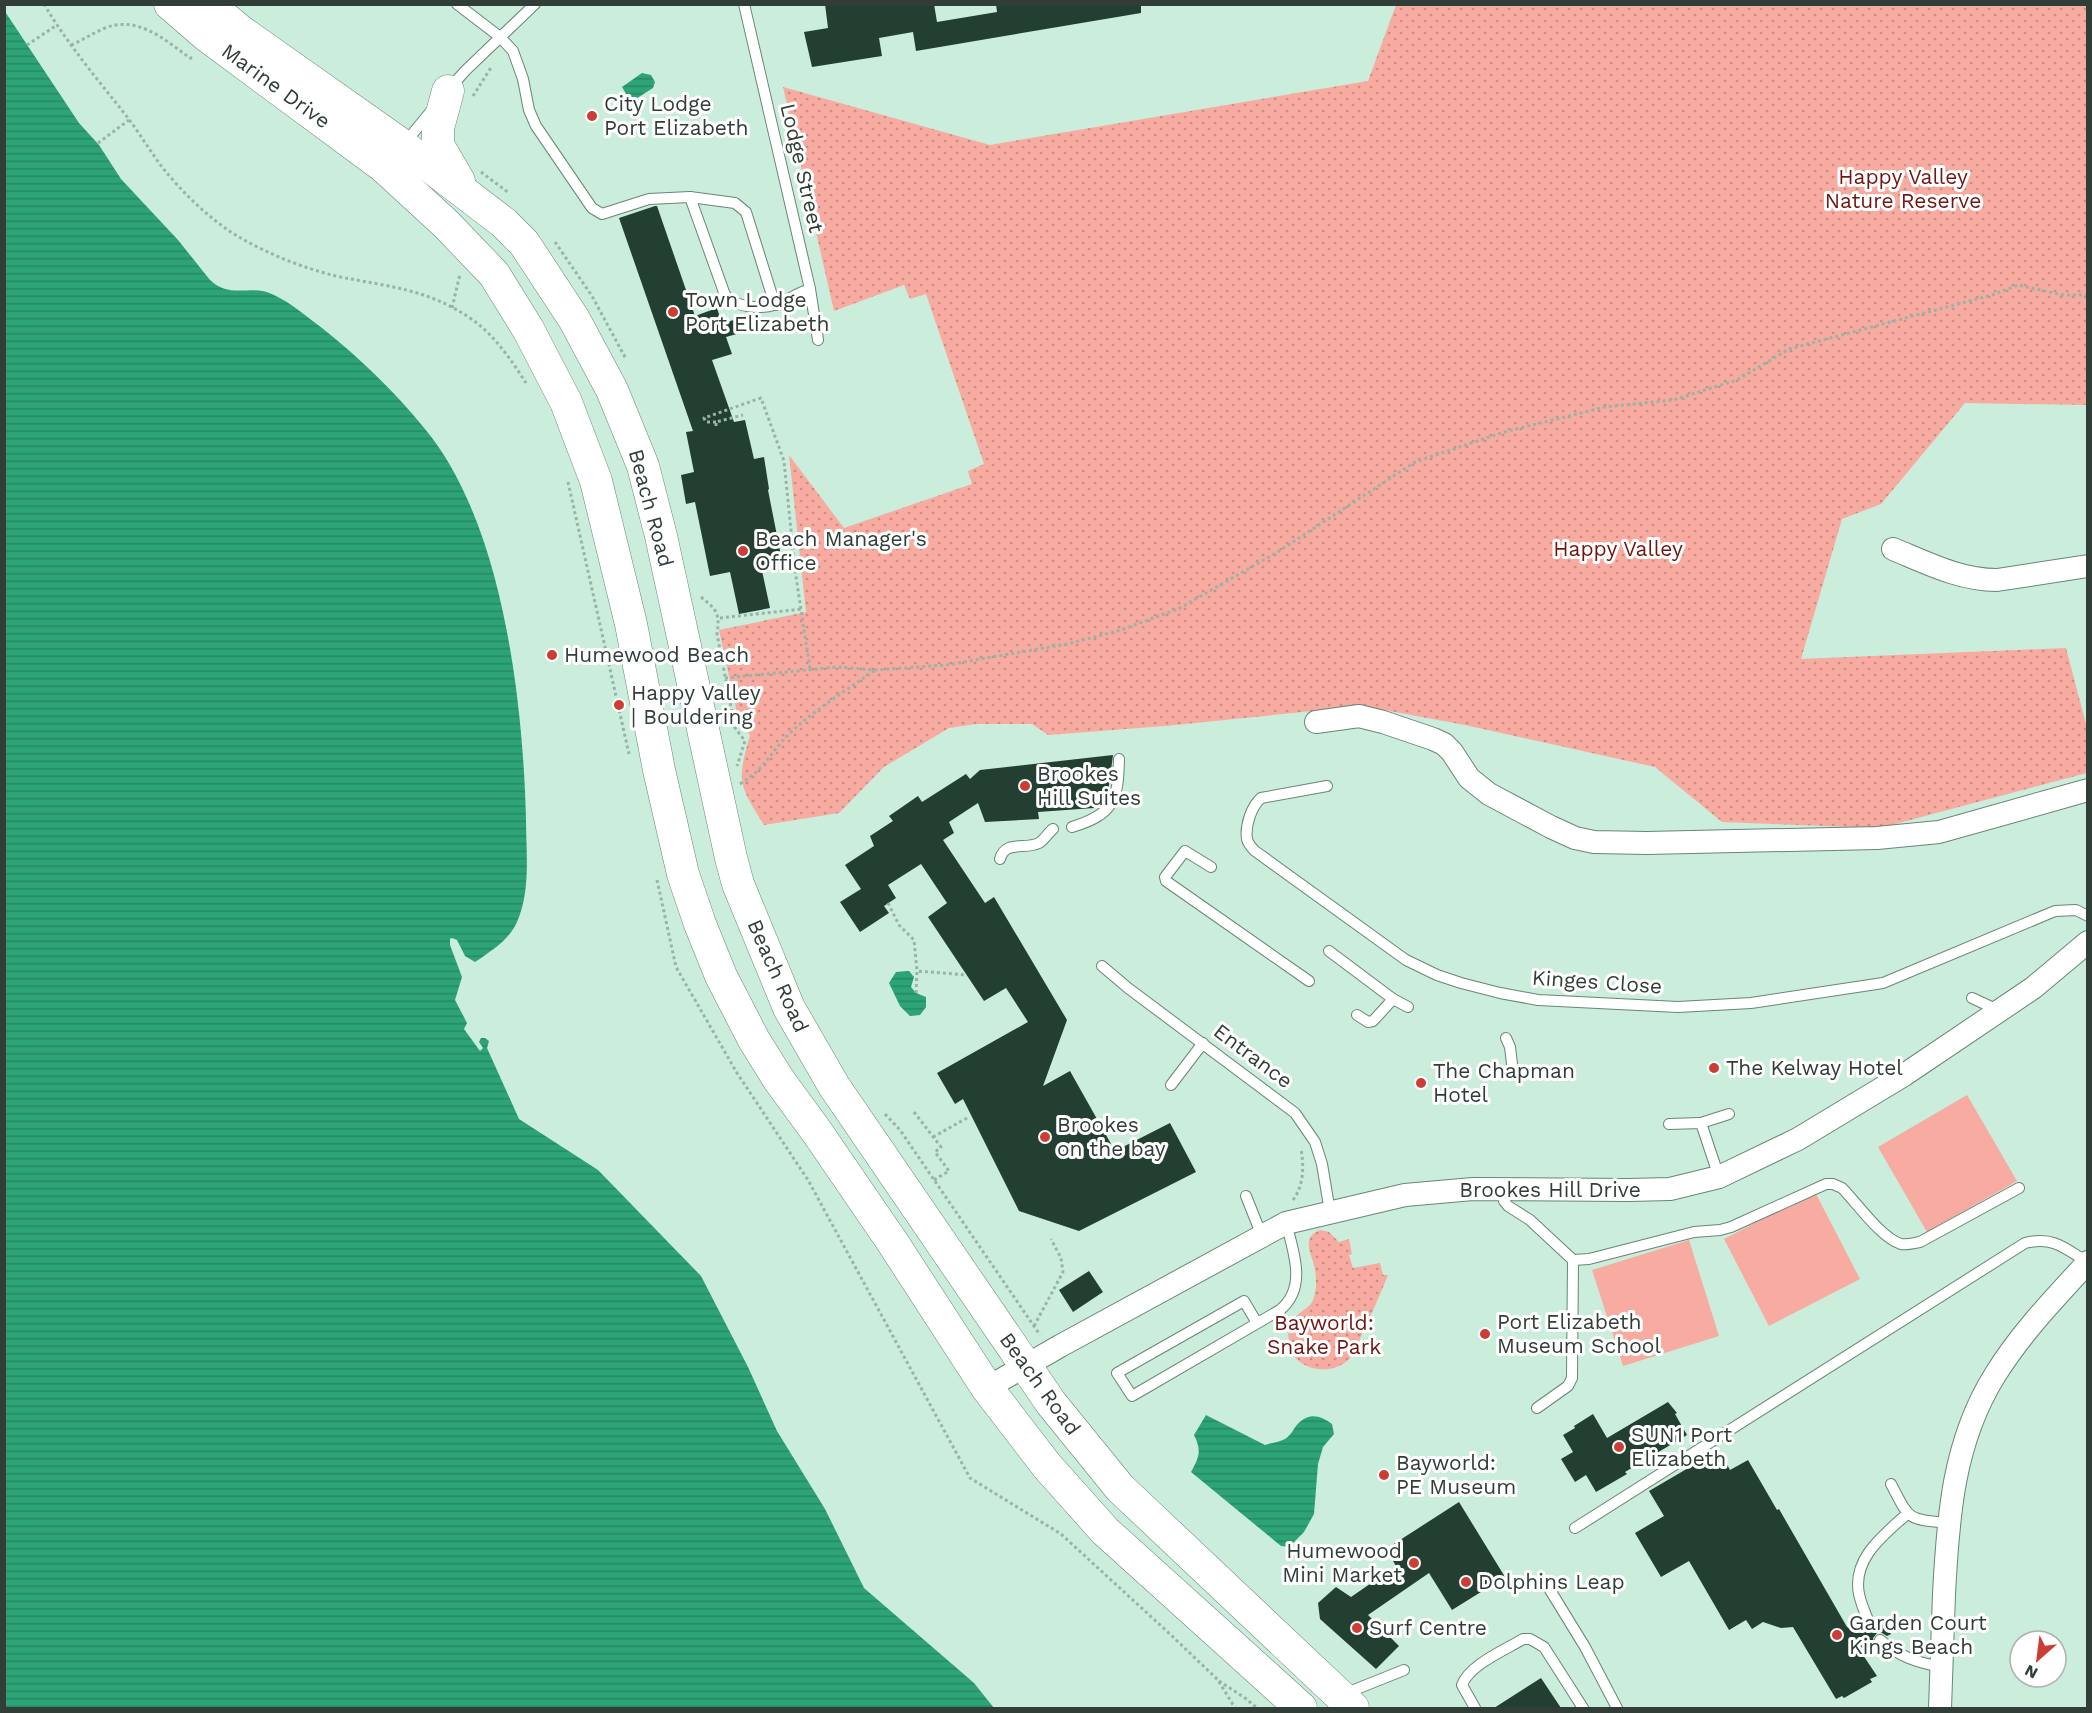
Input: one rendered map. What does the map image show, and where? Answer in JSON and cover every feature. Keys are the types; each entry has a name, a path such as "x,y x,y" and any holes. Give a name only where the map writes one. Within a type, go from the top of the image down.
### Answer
{"main road":[{"name":"Marine Drive","path":"170,4 207,36 393,156"},
{"name":"Marine Drive","path":"208,4 393,156"},
{"path":"448,91 438,128 438,145 466,193"},
{"name":"Beach Road","path":"393,156 466,193 504,223 524,243 574,319 612,390 643,466 687,604 709,759 738,884 789,1008 834,1086 1051,1403 1120,1488 1347,1702"},
{"name":"Beach Road","path":"393,156 446,224 494,274 528,329 566,402 596,482 631,624 659,770 683,874 721,976 745,1023 779,1080 893,1243 987,1388 1047,1466 1105,1531 1301,1708"},
{"path":"1270,1679 1293,1652"}],"street":[{"path":"1893,549 1966,578 1983,580 1997,580 2088,566"},
{"path":"1316,722 1359,716 1433,739 1444,744 1469,778 1490,794 1551,827 1575,838 1594,842 1877,838 1939,832 2088,790"},
{"name":"Brookes Hill Drive","path":"987,1388 1262,1236 1287,1215 1330,1212 1406,1195 1473,1189 1671,1189 1719,1177 1798,1139 1945,1049 2032,988 2088,942"},
{"path":"1940,1708 1948,1523 1953,1488 1965,1443 1995,1375 2031,1325 2087,1262"}],"lane":[{"path":"457,4 500,37 513,51 536,126 592,208 602,214 649,199 690,197 735,203 746,212 775,305"},
{"path":"393,156 448,91 535,4"},
{"name":"Lodge Street","path":"744,4 810,289 818,340"},
{"path":"690,197 725,295 736,304 753,307 775,305 810,289"},
{"path":"1072,826 1087,822 1112,803 1118,789 1119,759"},
{"name":"Kinges Close","path":"1327,786 1261,798 1249,818 1247,839 1250,845 1261,856 1386,947 1418,967 1461,983 1538,1000 1715,1006 1864,987 1883,983 2055,911 2076,910 2088,916"},
{"path":"1000,859 1006,848 1037,843 1053,829"},
{"path":"1211,867 1185,851 1166,881 1309,981"},
{"path":"1329,951 1393,999 1408,1007"},
{"name":"Entrance","path":"1102,966 1128,988 1288,1107 1316,1142 1330,1212"},
{"path":"1972,998 1999,1011"},
{"path":"1357,1015 1368,1022 1372,1021 1393,999"},
{"path":"1506,1038 1510,1047 1512,1064"},
{"path":"1171,1085 1203,1043"},
{"path":"1669,1124 1701,1123 1729,1114"},
{"path":"1701,1123 1719,1177"},
{"path":"1502,1190 1504,1202 1508,1206 1530,1220 1573,1260 1589,1259 1694,1232 1731,1227 1826,1184 1842,1188 1888,1238 1901,1244 1911,1244 1920,1242 2019,1188"},
{"path":"1246,1196 1262,1236"},
{"path":"1257,1323 1244,1301 1117,1373 1132,1396 1257,1323 1287,1304 1297,1282 1287,1215"},
{"path":"1575,1528 2025,1243 2048,1240 2061,1245 2087,1262"},
{"path":"1537,1408 1568,1386 1572,1378 1573,1260"},
{"path":"1891,1484 1907,1514 1919,1520 1948,1523"},
{"path":"1870,1625 1859,1594 1858,1582 1861,1567 1872,1547 1907,1514"},
{"path":"1550,1590 1585,1647 1617,1708"},
{"path":"1475,1708 1462,1685 1464,1677 1473,1669 1523,1639 1530,1639 1544,1647 1583,1708"},
{"path":"1880,1640 1901,1656 1914,1662 1941,1667"},
{"path":"1347,1702 1404,1670"}],"path":[{"path":"27,45 57,26"},
{"path":"71,45 108,27 142,27 156,33"},
{"path":"98,143 129,120"},
{"path":"725,678 837,667 875,670 946,665 1067,644 1121,630 1180,608 1276,553 1415,462 1504,432 1605,407 1673,400 1737,380 1789,349 1980,298 2018,285 2063,295 2088,295"},
{"path":"743,415 716,424 706,422 704,418 761,398 784,461 795,570 810,669"},
{"path":"687,604 713,607 719,618 717,634 735,728 744,741 742,752"},
{"path":"719,618 802,609"},
{"path":"736,786 760,770 788,735 813,714 875,670"},
{"path":"888,903 898,926 914,939 917,971 916,993"},
{"path":"917,971 967,975"},
{"path":"879,1107 900,1130 1039,1335 1049,1332"},
{"path":"914,1112 941,1147 934,1152 949,1171 934,1180"},
{"path":"933,1137 967,1118"},
{"path":"1287,1215 1298,1194 1304,1167 1299,1142"},
{"path":"1034,1326 1063,1272 1061,1258 1051,1239"},
{"path":"1218,1680 1257,1708"}],"green space":[{"path":"1396,5 2087,5 2087,405 1965,403 1881,504 1842,519 1801,659 2066,648 2087,728 2087,773 1880,828 1722,822 1655,767 1465,725 1362,706 1048,735 1032,724 976,724 949,728 884,767 839,813 764,825 749,800 742,782 743,763 750,735 739,722 719,630 806,612 789,455 844,528 972,484 968,471 984,464 926,294 910,299 904,285 834,311 783,87 990,145 1368,81"},
{"path":"1967,1095 2017,1181 1927,1232 1878,1147"},
{"path":"1815,1192 1860,1279 1769,1326 1724,1239"},
{"name":"Bayworld: Snake Park","path":"1321,1230 1329,1232 1339,1242 1349,1239 1352,1254 1349,1255 1353,1268 1380,1263 1383,1275 1388,1275 1349,1359 1335,1368 1323,1369 1312,1368 1297,1360 1289,1342 1291,1324 1313,1299 1316,1276 1309,1241 1315,1233"},
{"path":"1689,1240 1719,1336 1623,1366 1592,1270"}],"shaded area":[{"path":"4,10 79,123 99,145 121,179 178,240 210,280 226,289 257,290 274,295 322,328 363,363 402,402 425,429 452,468 473,513 504,615 520,722 527,858 526,884 521,910 514,928 499,945 475,962 465,956 457,940 450,939 450,945 462,977 455,1000 467,1023 464,1029 480,1051 483,1048 479,1042 481,1038 489,1041 487,1048 519,1119 598,1170 701,1276 748,1367 777,1431 825,1509 864,1588 974,1683 994,1708 5,1708"},
{"path":"642,73 651,75 655,82 653,88 631,102 622,87"},
{"path":"909,971 914,977 911,987 916,993 926,997 926,1007 920,1015 910,1016 900,1006 889,983 896,972"},
{"path":"1206,1415 1265,1445 1285,1439 1305,1418 1313,1416 1325,1419 1332,1424 1334,1434 1323,1447 1318,1464 1314,1514 1304,1532 1289,1547 1281,1546 1191,1472 1198,1454 1198,1445 1194,1435"}],"building":[{"path":"825,4 934,4 937,22 997,12 996,4 1141,4 1141,13 916,51 913,32 879,38 882,56 812,67 804,32 828,28"},
{"path":"657,206 695,316 717,308 722,324 742,317 747,331 726,337 732,354 712,360 734,422 745,420 754,459 764,457 782,561 761,566 770,608 739,614 730,572 710,576 695,502 686,504 681,475 694,472 686,432 693,431 619,218"},
{"path":"1113,755 1108,793 1102,802 1094,804 1094,808 1038,812 1039,819 985,822 978,803 949,822 954,833 943,840 985,903 994,897 1067,1020 1043,1086 1070,1071 1115,1151 1170,1123 1196,1172 1079,1231 1019,1211 963,1099 955,1104 937,1073 1028,1022 1006,988 984,1001 928,917 947,903 921,864 888,885 896,898 884,906 889,913 860,932 840,902 861,889 845,865 874,846 870,836 893,821 889,816 918,796 922,802 966,774 970,779 980,770"},
{"path":"1089,1271 1103,1292 1073,1312 1059,1290"},
{"name":"SUN1 Port Elizabeth","path":"1668,1402 1677,1413 1675,1414 1687,1435 1596,1492 1586,1475 1575,1482 1561,1459 1573,1452 1563,1435 1593,1414 1607,1438"},
{"path":"1719,1450 1730,1470 1748,1460 1847,1627 1872,1632 1877,1627 1876,1621 1882,1618 1891,1634 1887,1636 1877,1633 1873,1638 1874,1644 1861,1652 1877,1676 1870,1679 1872,1682 1844,1698 1842,1696 1836,1699 1793,1627 1781,1628 1763,1622 1752,1629 1746,1620 1729,1630 1689,1561 1661,1577 1635,1533 1664,1516 1649,1491"},
{"name":"Dolphins Leap","path":"1459,1502 1505,1577 1452,1610 1429,1573 1368,1615 1399,1646 1376,1669 1320,1619 1318,1603 1336,1587 1351,1597 1396,1566 1386,1549"},
{"path":"1541,1678 1561,1708 1494,1708"}],"place":[{"name":"City Lodge Port Elizabeth","path":"592,116"},
{"name":"Town Lodge Port Elizabeth","path":"673,312"},
{"name":"Beach Manager's Office","path":"743,551"},
{"name":"Humewood Beach","path":"552,655"},
{"name":"Happy Valley | Bouldering","path":"619,705"},
{"name":"Brookes Hill Suites","path":"1025,786"},
{"name":"The Kelway Hotel","path":"1714,1068"},
{"name":"The Chapman Hotel","path":"1421,1083"},
{"name":"Brookes on the bay","path":"1045,1137"},
{"name":"Port Elizabeth Museum School","path":"1485,1334"},
{"name":"SUN1 Port Elizabeth","path":"1619,1447"},
{"name":"Bayworld: PE Museum","path":"1384,1475"},
{"name":"Humewood Mini Market","path":"1414,1563"},
{"name":"Dolphins Leap","path":"1466,1582"},
{"name":"Surf Centre","path":"1357,1628"},
{"name":"Garden Court Kings Beach","path":"1837,1635"}],"park label":[{"name":"Happy Valley Nature Reserve","path":"1903,189"},
{"name":"Happy Valley","path":"1618,549"}]}
